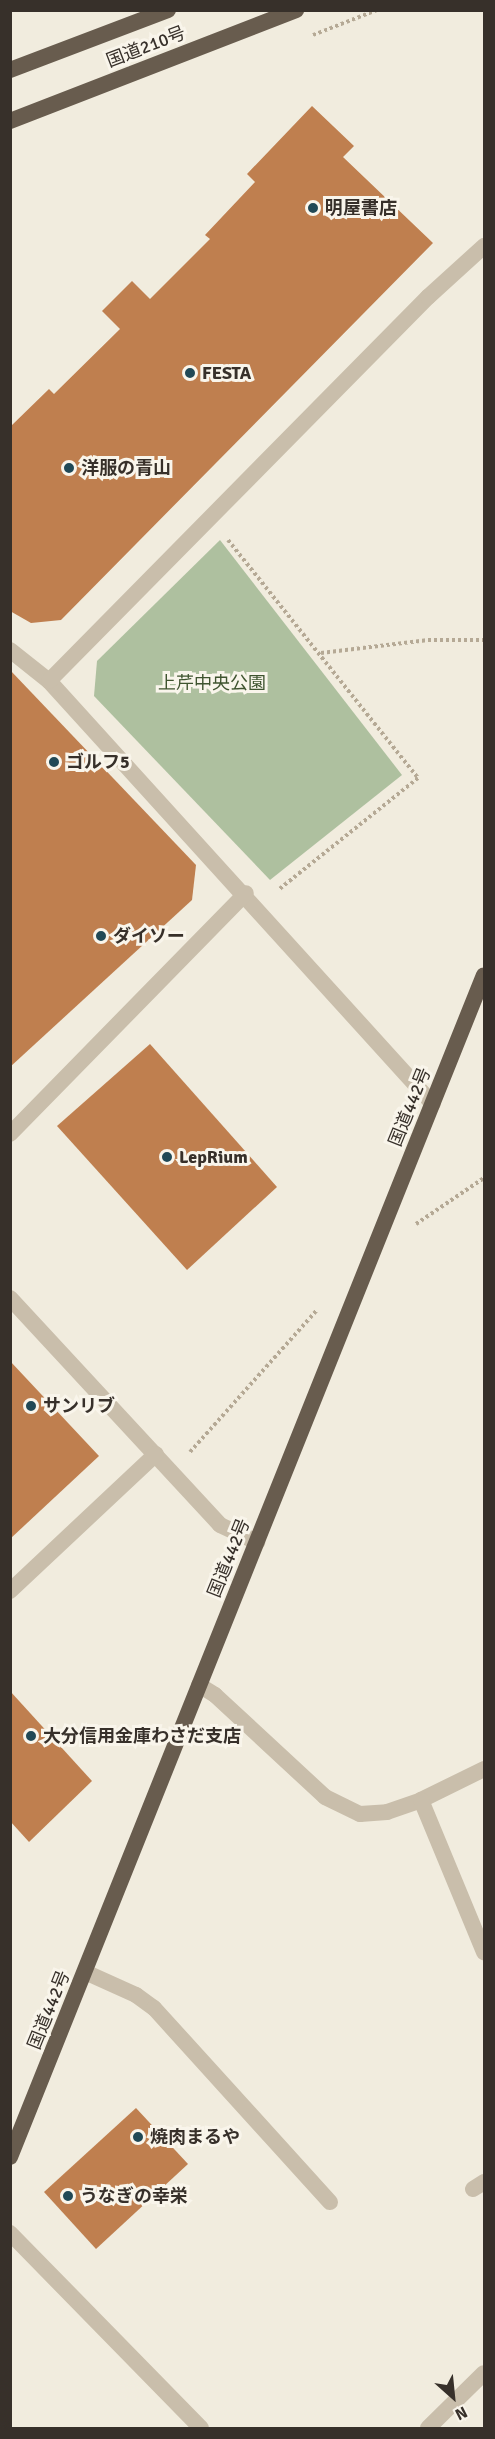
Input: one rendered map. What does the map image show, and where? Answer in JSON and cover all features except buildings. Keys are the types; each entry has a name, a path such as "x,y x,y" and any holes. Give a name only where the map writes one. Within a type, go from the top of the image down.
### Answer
{"highway":[{"name":"国道210号","path":"10,70 168,10"},
{"name":"国道210号","path":"10,120 296,10"},
{"name":"国道442号","path":"10,2157 484,975"}],"street":[{"path":"49,681 428,297 484,246"},
{"path":"10,650 49,681 246,893 433,1104"},
{"path":"10,1134 246,893"},
{"path":"10,1298 220,1525 257,1542"},
{"path":"10,1591 156,1454"},
{"path":"199,1685 215,1695 342,1808 360,1814 387,1812 421,1800 484,1769"},
{"path":"421,1800 484,1952"},
{"path":"85,1972 136,1995 154,2008 330,2202"},
{"path":"10,2233 201,2428"},
{"path":"428,2428 484,2373"}],"path":[{"path":"228,540 321,653 418,778 278,890"},
{"path":"321,653 428,640 484,640"}],"green space":[{"name":"上芹中央公園","path":"220,540 402,775 270,880 94,696 97,661"}],"place":[{"name":"明屋書店","path":"313,208"},
{"name":"FESTA","path":"190,373"},
{"name":"洋服の青山","path":"69,468"},
{"name":"ゴルフ5","path":"54,762"},
{"name":"ダイソー","path":"101,936"},
{"name":"LepRium","path":"167,1157"},
{"name":"サンリブ","path":"31,1406"},
{"name":"大分信用金庫わさだ支店","path":"31,1736"},
{"name":"焼肉まるや","path":"138,2137"},
{"name":"うなぎの幸栄","path":"68,2196"}]}
